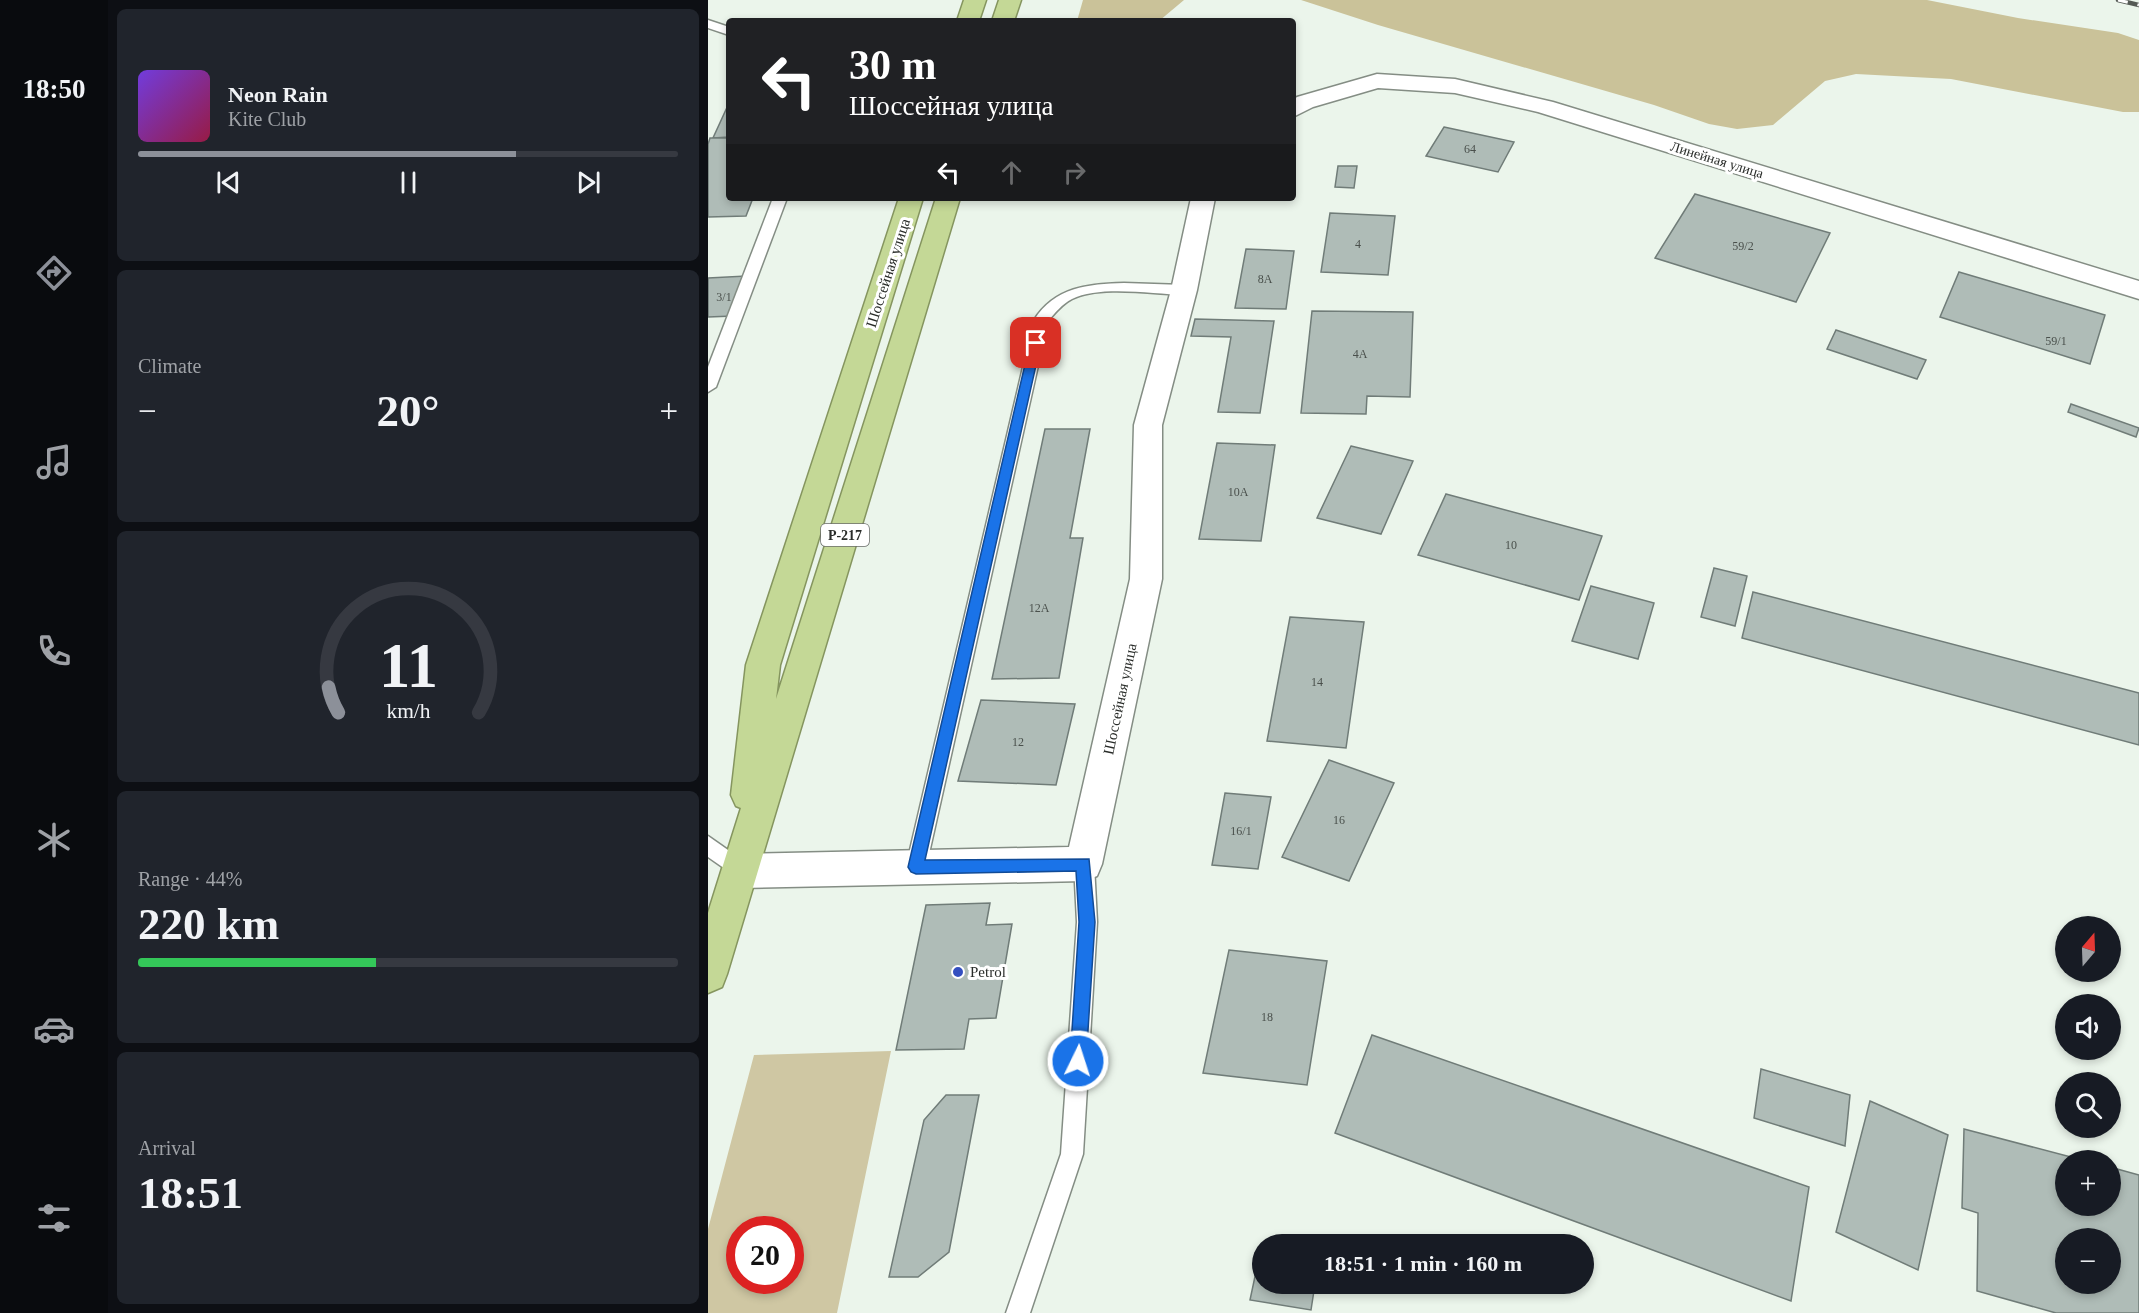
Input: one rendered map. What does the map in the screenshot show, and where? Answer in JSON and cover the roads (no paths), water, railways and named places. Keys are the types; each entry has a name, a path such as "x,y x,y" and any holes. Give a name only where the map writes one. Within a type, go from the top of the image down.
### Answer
{"highway":[{"path":"969,18 975,0"},
{"path":"1004,18 1010,0"},
{"name":"Шоссейная улица","path":"741,871 763,665 910,201"},
{"name":"Шоссейная улица","path":"708,974 947,201"}],"street":[{"name":"Линейная улица","path":"1296,108 1305,102 1377,81 1455,86 1545,107 2139,290"},
{"name":"Шоссейная улица","path":"1084,864 1146,579 1148,425 1184,290 1202,201"},
{"path":"741,871 1084,864"}],"lane":[{"path":"708,24 726,30"},
{"path":"708,387 779,201"},
{"path":"916,867 1041,320 1053,306 1069,294 1089,289 1184,290"},
{"path":"708,845 741,871"},
{"path":"1018,1313 1072,1154 1087,922 1084,864"}],"railway":[{"path":"2118,0 2139,5"}],"place":[{"name":"Petrol","path":"958,972"}]}
